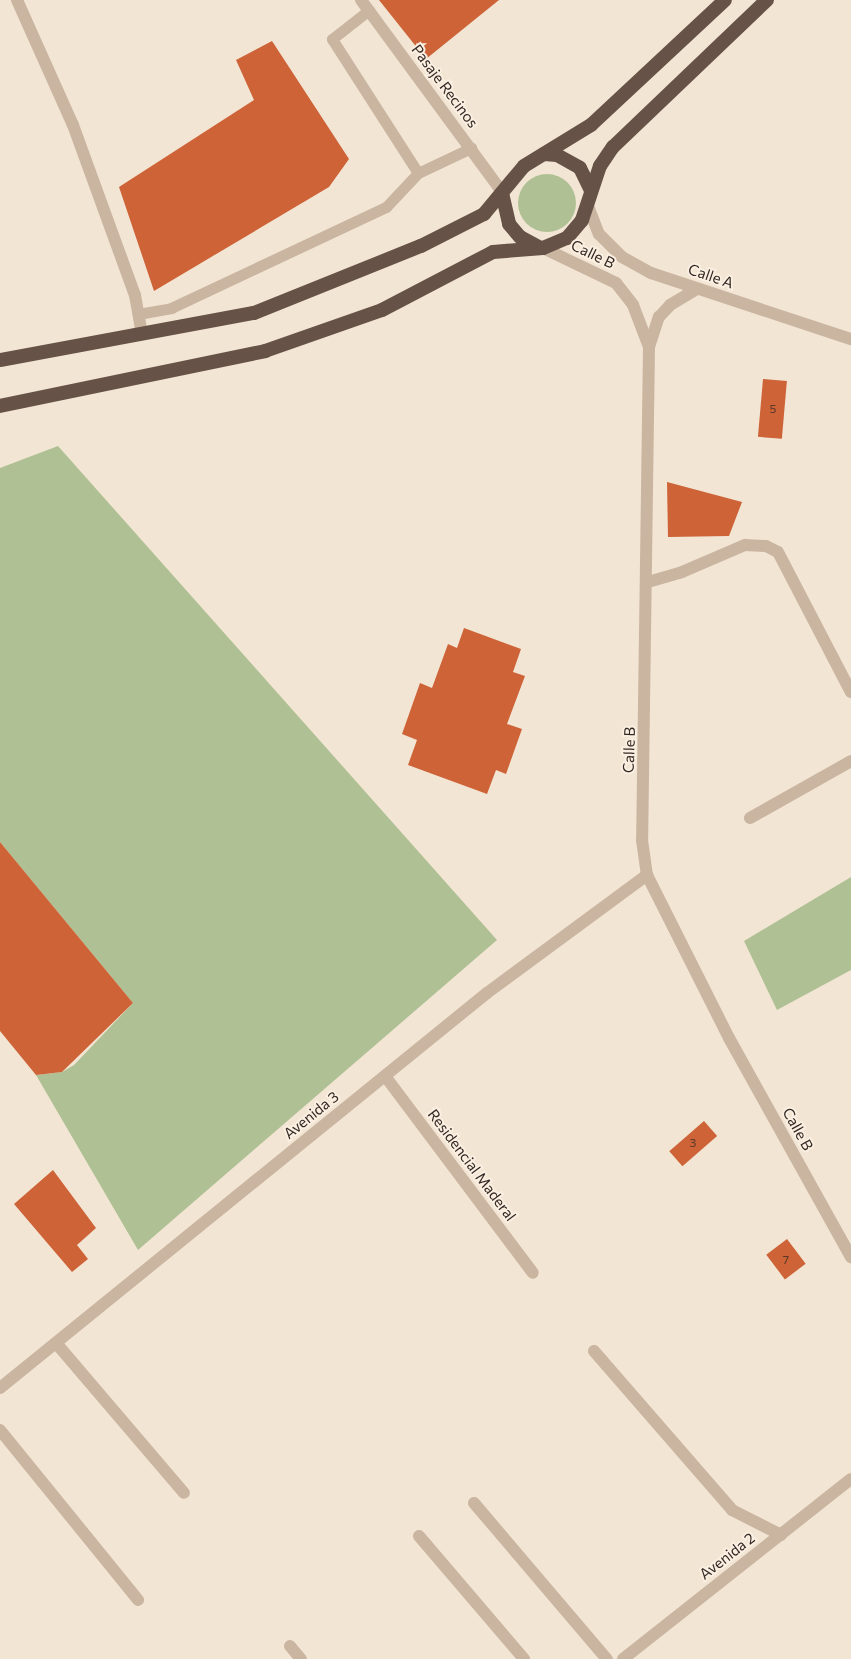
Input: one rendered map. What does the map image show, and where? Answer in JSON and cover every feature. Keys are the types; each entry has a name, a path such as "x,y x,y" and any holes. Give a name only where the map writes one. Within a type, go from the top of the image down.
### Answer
{"highway":[{"path":"0,360 254,314 303,296 484,214 524,166 591,125 725,0"},
{"path":"0,406 265,351 382,310 493,252 543,248 567,238 588,206 591,191 613,147 767,0"},
{"path":"544,154 557,155 580,168 591,191"},
{"path":"502,192 503,209 514,232 543,248"}],"street":[{"path":"17,0 73,125 135,295 142,334"},
{"name":"Pasaje Recinos","path":"365,5 502,192"},
{"name":"Calle A","path":"588,206 599,234 622,257 697,289 851,339"},
{"name":"Calle B","path":"543,248 616,283 633,305 649,347 648,582 642,840 647,875 729,1038 851,1257"},
{"path":"649,347 659,317 670,305 697,289"},
{"path":"648,582 682,572 744,545 766,546 778,552 851,692"},
{"path":"750,818 851,761"},
{"name":"Avenida 3","path":"0,1388 486,992 647,875"},
{"name":"Residencial Maderal","path":"385,1076 533,1273"},
{"path":"56,1343 184,1493"},
{"path":"594,1351 732,1510 781,1534"},
{"path":"0,1430 138,1600"},
{"name":"Avenida 2","path":"624,1659 851,1478"},
{"path":"474,1503 607,1659"},
{"path":"419,1536 524,1659"},
{"path":"290,1646 301,1659"}],"lane":[{"path":"365,5 332,38 418,173"},
{"path":"138,314 171,308 386,207 418,173 471,148"}],"green space":[{"path":"547,174 558,176 571,187 576,203 574,214 563,227 547,232 536,230 523,219 518,203 520,192 531,179"},
{"path":"58,446 497,940 138,1250 36,1075 62,1072 74,1065 133,1003 0,842 0,468"},
{"path":"851,877 851,970 777,1010 744,941"}],"building":[{"path":"379,0 499,0 426,59"},
{"path":"272,41 349,159 329,187 154,291 119,187 254,100 236,60"},
{"path":"763,379 787,381 782,439 758,437"},
{"path":"667,482 742,502 729,536 668,537"},
{"path":"464,628 521,649 513,672 525,676 507,724 522,729 506,774 496,770 487,794 408,765 417,740 402,734 420,683 432,688 448,644 457,648"},
{"path":"0,842 133,1003 62,1072 36,1075 0,1031"},
{"path":"704,1121 717,1136 682,1166 669,1151"},
{"path":"53,1170 96,1228 77,1245 88,1259 72,1272 14,1204"},
{"path":"787,1239 806,1264 785,1279 766,1255"}]}
